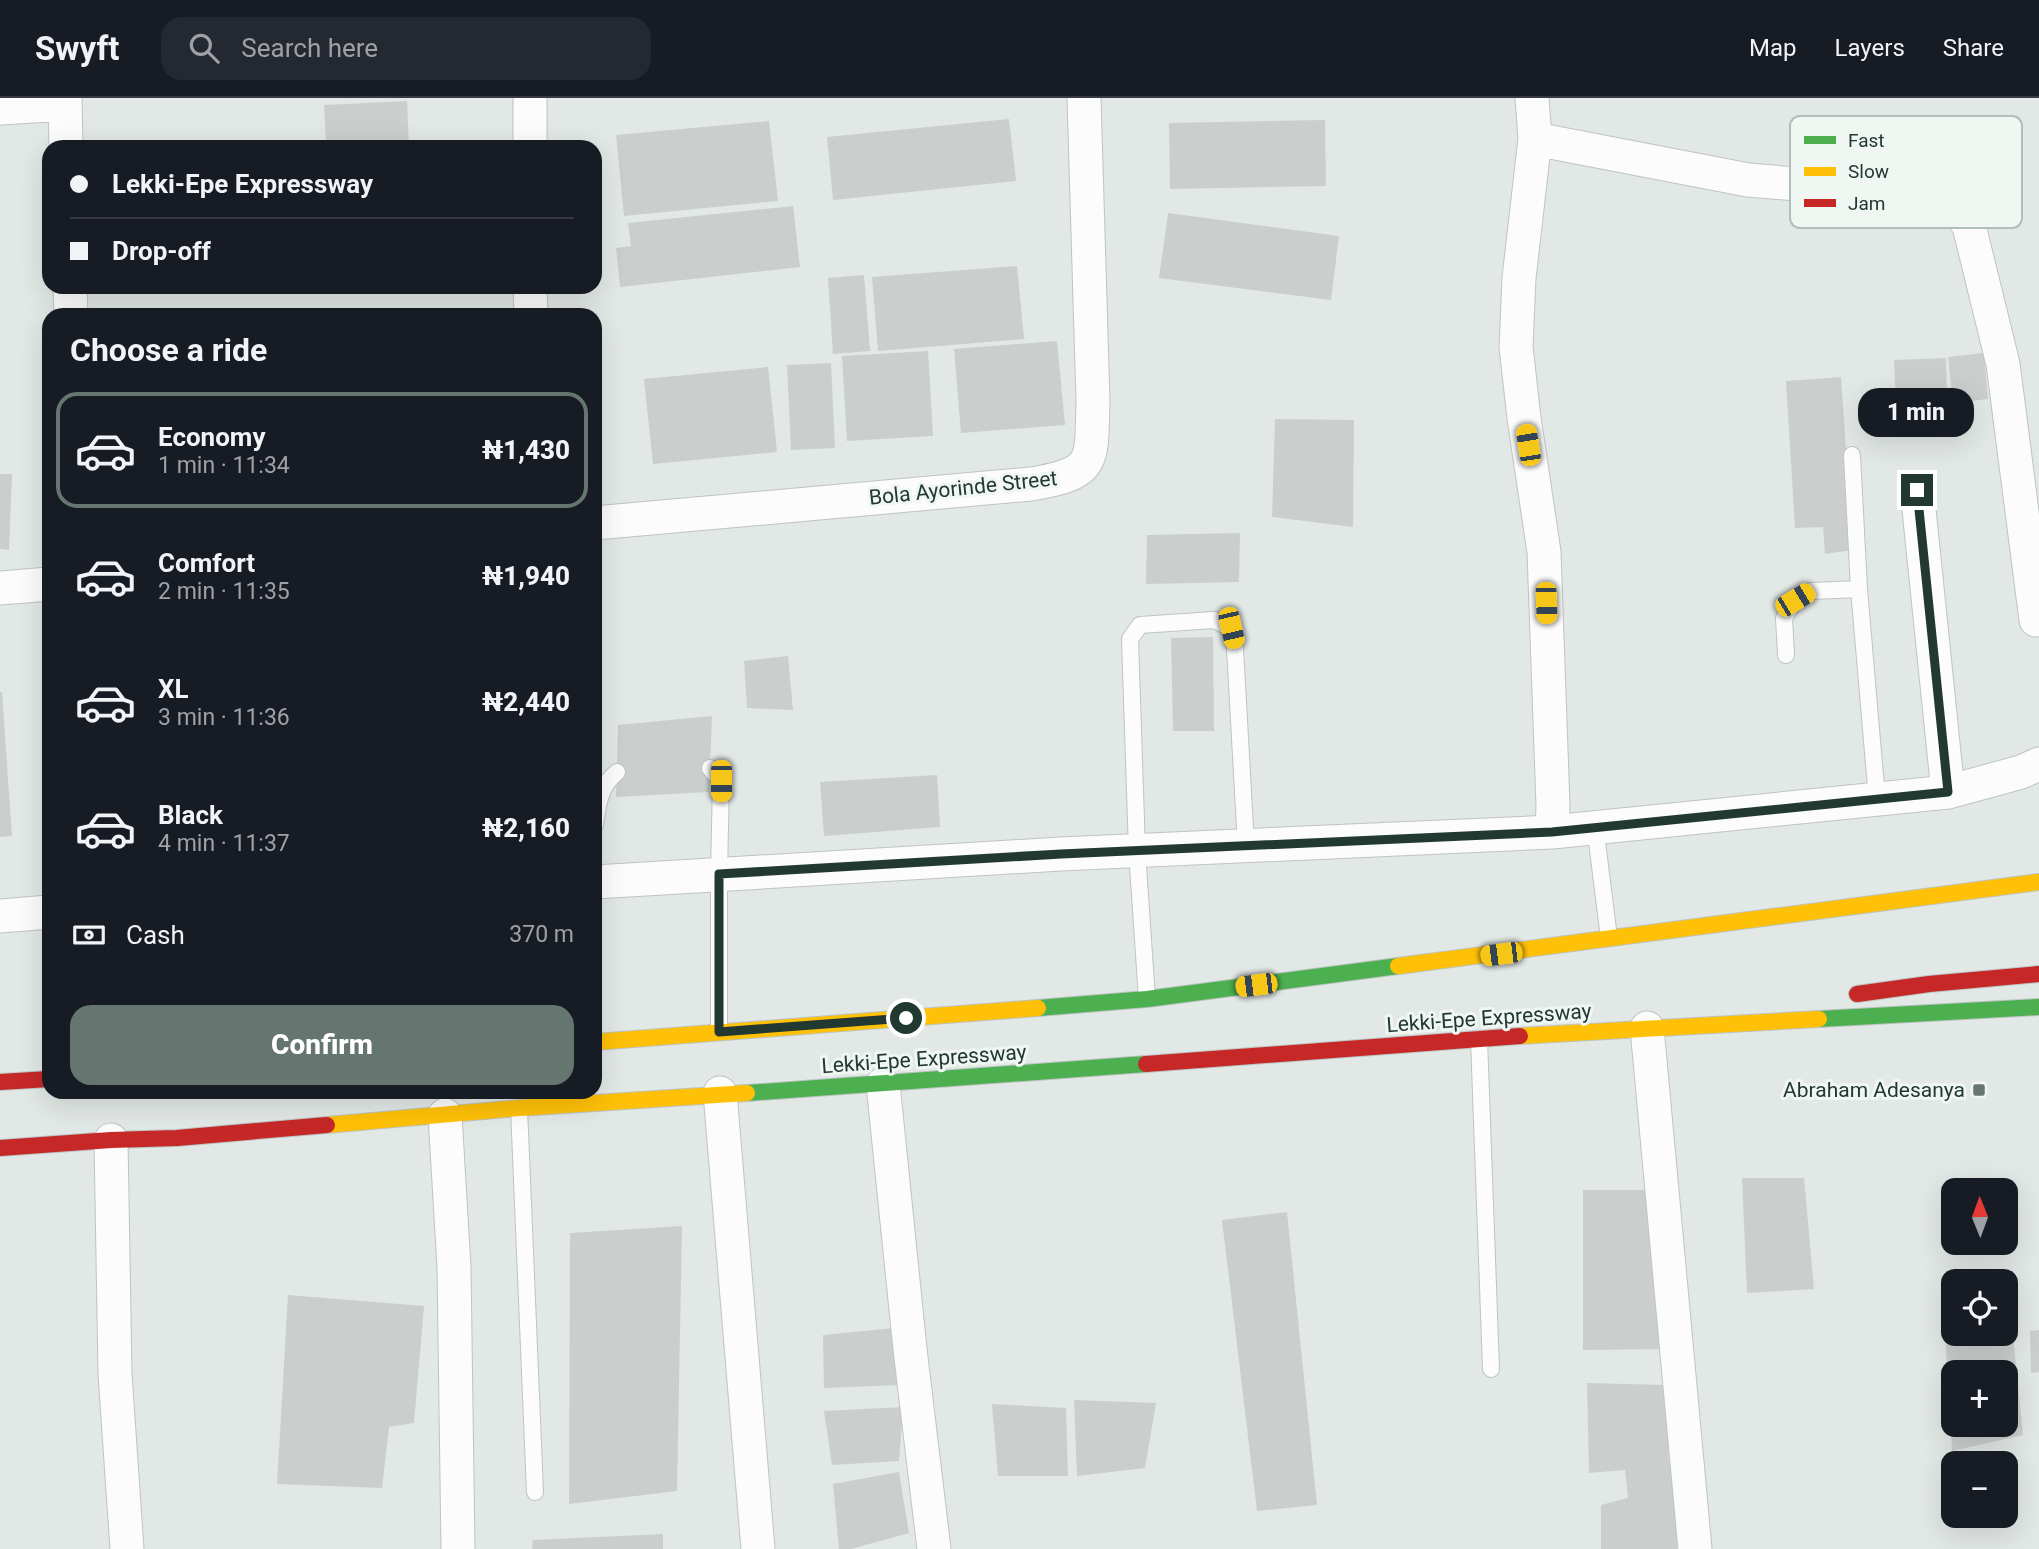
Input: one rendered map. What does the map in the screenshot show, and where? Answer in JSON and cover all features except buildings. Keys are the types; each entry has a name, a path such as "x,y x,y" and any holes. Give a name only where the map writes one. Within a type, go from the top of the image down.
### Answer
{"highway":[{"name":"Lekki-Epe Expressway","path":"602,1041 1147,999 2039,882"},
{"path":"1780,1021 1836,999 1929,984 2039,974"},
{"name":"Lekki-Epe Expressway","path":"0,1148 177,1138 519,1108 883,1084 1479,1039 2039,1007"},
{"path":"0,1082 42,1079"}],"street":[{"path":"530,98 530,140"},
{"name":"Bola Ayorinde Street","path":"602,522 1031,484 1062,479 1082,469 1091,451 1093,401 1084,98"},
{"path":"1532,98 1535,139 1519,278 1516,347 1544,552 1553,792 1552,832"},
{"path":"0,108 65,101 66,140"},
{"path":"1535,139 1748,180 1790,183"},
{"path":"1969,228 2003,364 2036,620"},
{"path":"1917,490 1948,792"},
{"path":"0,588 42,585"},
{"path":"602,882 1137,851 1552,832 1948,792 2021,772 2039,764"},
{"path":"0,916 42,913"},
{"path":"1647,1028 1695,1549"},
{"path":"883,1084 934,1549"},
{"path":"720,1093 758,1549"},
{"path":"445,1115 454,1267 458,1549"},
{"path":"111,1140 115,1374 127,1549"}],"lane":[{"path":"1852,455 1859,589 1877,799"},
{"path":"1786,655 1784,618 1795,600 1811,590 1859,589"},
{"path":"1147,999 1137,851 1130,639 1140,625 1214,620 1231,628 1235,648 1246,846"},
{"path":"710,768 721,781 719,1032"},
{"path":"602,790 607,780 617,772"},
{"path":"1595,826 1609,940"},
{"path":"1479,1039 1491,1369"},
{"path":"519,1108 535,1492"}],"traffic: fast":[{"path":"1038,1008 1147,999 1398,966"},
{"path":"1819,1019 2039,1007"},
{"path":"747,1093 1146,1064"}],"traffic: slow":[{"path":"1398,966 2039,882"},
{"path":"602,1041 1038,1008"},
{"path":"1520,1036 1819,1019"},
{"path":"327,1125 519,1108 747,1093"}],"traffic: jam":[{"path":"1857,994 2039,974"},
{"path":"1146,1064 1520,1036"},
{"path":"0,1082 42,1079"},
{"path":"0,1148 177,1138 327,1125"}],"place":[{"name":"Abraham Adesanya","path":"1979,1090"}],"route":[{"path":"906,1018 719,1032 719,874 1061,854 1552,832 1948,792 1917,490"}]}
